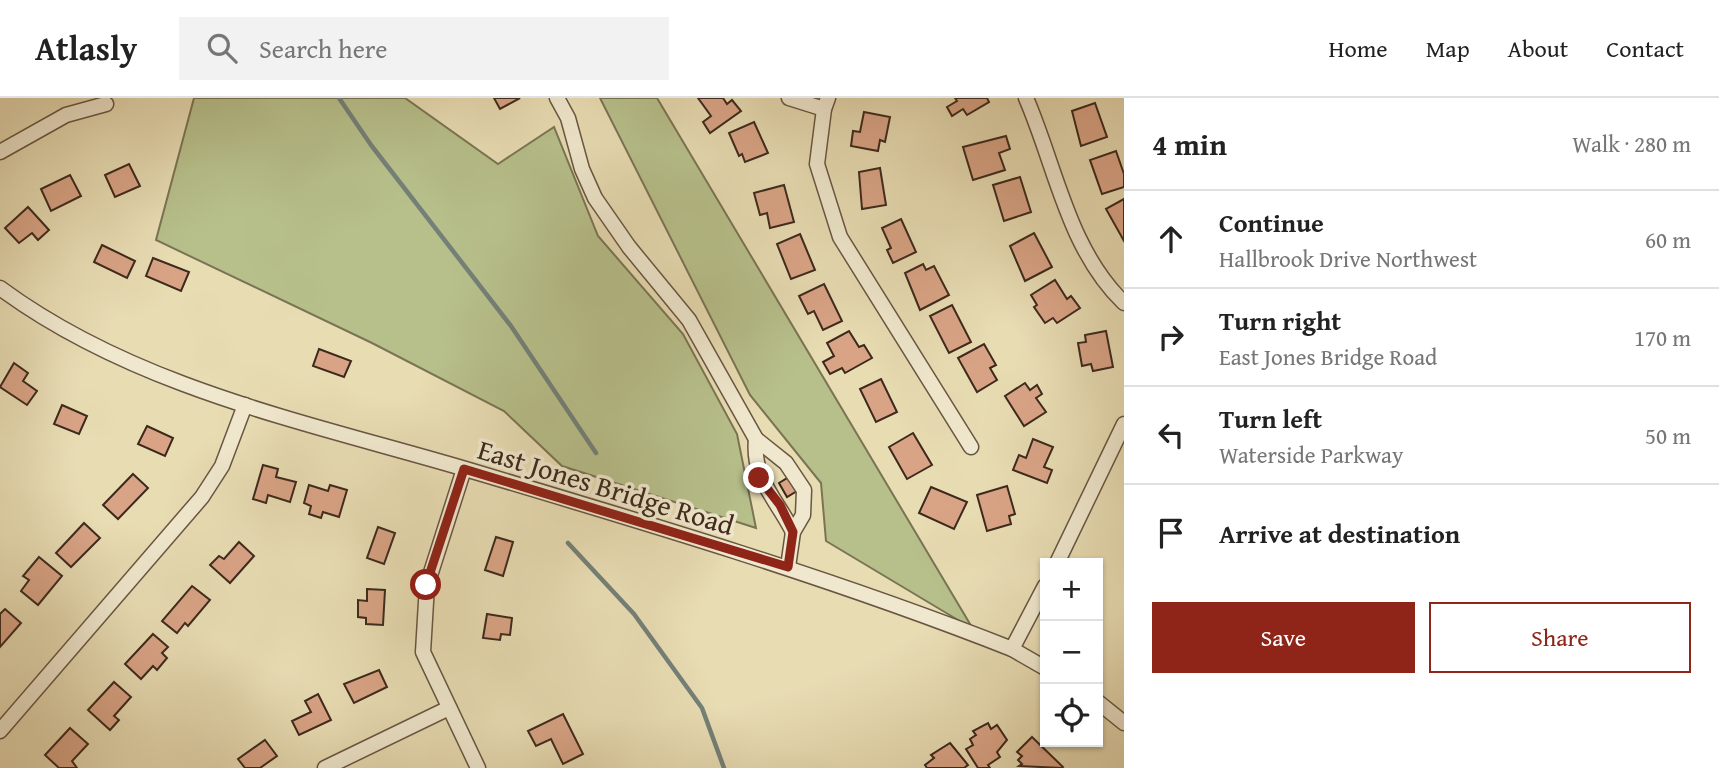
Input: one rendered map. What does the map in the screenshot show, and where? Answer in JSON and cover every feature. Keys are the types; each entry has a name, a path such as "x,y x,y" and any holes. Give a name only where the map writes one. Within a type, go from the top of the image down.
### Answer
{"street":[{"path":"556,98 568,118 582,169 595,198 629,247 689,320 756,439 786,463 804,490 803,514 793,532 788,567"},
{"path":"789,98 826,104 817,164 840,237 971,447"},
{"path":"1026,98 1076,231 1109,289 1124,303"},
{"path":"0,152 66,115 106,104"},
{"name":"East Jones Bridge Road","path":"0,288 50,321 119,357 245,405 788,567 1012,649 1040,665"},
{"path":"0,731 202,497 222,466 245,405"},
{"path":"1059,558 1124,424"},
{"path":"756,439 754,457 759,478 780,505 793,532"},
{"path":"759,478 786,463"},
{"path":"464,469 426,585 423,652 478,768"},
{"path":"1012,649 1040,596"},
{"path":"1103,706 1124,723"},
{"path":"325,768 449,708"}],"green space":[{"path":"194,98 405,98 498,164 554,127 598,236 683,334 737,434 756,528 562,466 504,411 372,343 156,240"},
{"path":"600,98 657,98 973,629 826,541 821,483 750,395"}],"building":[{"path":"494,98 520,98 500,109"},
{"path":"698,98 723,98 727,104 732,100 741,111 710,133 703,122 711,116"},
{"path":"955,98 987,98 989,102 967,115 963,109 952,116 947,107 957,101"},
{"path":"1095,103 1107,137 1081,146 1072,111"},
{"path":"864,112 890,117 885,142 880,140 878,151 851,146 853,131 860,132"},
{"path":"754,122 768,153 745,162 742,154 739,156 729,133"},
{"path":"1006,136 1010,149 999,153 1005,170 973,180 963,147"},
{"path":"1116,151 1124,174 1124,187 1102,194 1090,160"},
{"path":"129,164 140,186 115,197 105,175"},
{"path":"880,168 886,205 862,209 859,172"},
{"path":"70,175 81,196 51,211 41,189"},
{"path":"1020,177 1031,212 1004,221 993,185"},
{"path":"784,185 794,222 770,228 767,213 760,215 754,193"},
{"path":"1124,199 1124,241 1106,209"},
{"path":"28,207 49,230 38,240 32,233 19,243 5,228"},
{"path":"901,219 916,252 893,263 887,250 891,248 882,228"},
{"path":"1034,233 1052,267 1025,281 1010,246"},
{"path":"800,234 815,270 791,279 777,244"},
{"path":"102,245 135,261 127,278 94,262"},
{"path":"153,258 189,272 181,291 146,276"},
{"path":"923,264 926,270 934,266 949,295 920,310 905,273"},
{"path":"1055,280 1067,299 1071,296 1080,308 1057,323 1053,318 1045,323 1034,307 1037,305 1031,295"},
{"path":"824,284 842,321 823,330 814,311 808,314 799,296"},
{"path":"952,305 971,342 949,353 930,316"},
{"path":"849,331 859,347 864,345 872,358 845,373 842,368 830,374 823,362 834,356 827,343"},
{"path":"1106,331 1113,367 1093,371 1091,364 1082,366 1078,343 1086,342 1085,335"},
{"path":"984,344 996,365 990,368 997,380 977,392 958,358"},
{"path":"319,349 351,361 344,377 313,366"},
{"path":"14,363 28,373 23,381 37,391 27,405 0,387"},
{"path":"881,379 897,412 876,422 860,389"},
{"path":"1025,383 1030,390 1037,385 1042,394 1036,398 1046,412 1024,426 1005,396"},
{"path":"62,405 87,416 79,434 54,424"},
{"path":"147,426 173,438 165,456 138,444"},
{"path":"913,433 932,465 907,479 889,447"},
{"path":"1033,439 1053,447 1044,467 1052,470 1047,483 1013,470 1019,455 1026,458"},
{"path":"263,465 278,469 276,477 296,482 290,502 268,495 266,503 253,499"},
{"path":"133,474 148,488 118,519 103,505"},
{"path":"789,477 797,491 787,497 779,483"},
{"path":"309,485 328,491 330,485 347,490 339,517 323,512 321,518 309,514 311,506 304,503"},
{"path":"1007,486 1015,514 1009,516 1011,524 987,531 977,495"},
{"path":"931,487 967,502 954,529 919,513"},
{"path":"84,523 100,538 71,567 56,553"},
{"path":"378,527 395,533 384,564 367,558"},
{"path":"496,537 513,542 503,576 485,570"},
{"path":"239,542 254,556 230,583 210,565 219,556 224,559"},
{"path":"39,557 62,576 38,605 21,591 29,580 23,576"},
{"path":"192,586 210,600 188,626 185,623 177,633 162,621"},
{"path":"367,589 385,590 383,625 366,624 366,618 358,617 358,600 367,601"},
{"path":"5,609 21,623 0,647 0,614"},
{"path":"487,614 512,618 510,635 501,634 500,640 483,638"},
{"path":"153,634 168,647 162,653 167,658 157,670 153,666 141,679 125,664"},
{"path":"379,670 387,687 354,703 344,684"},
{"path":"114,682 131,697 114,716 119,720 110,730 88,710"},
{"path":"318,694 331,720 299,735 292,721 311,712 305,701"},
{"path":"563,714 583,754 563,764 551,739 536,746 528,731"},
{"path":"988,723 991,729 997,725 1007,740 997,752 1000,757 988,765 990,768 978,768 966,749 973,745 970,739 976,735 973,731"},
{"path":"70,728 88,744 72,761 77,768 59,768 45,755"},
{"path":"1032,737 1063,767 1019,766 1022,764 1018,760 1022,756 1017,752"},
{"path":"265,740 277,756 260,768 245,768 238,759"},
{"path":"950,743 968,765 964,768 927,768 925,765 934,758 931,755"}],"waterway":[{"path":"339,98 371,145 511,326 596,453"},
{"path":"568,543 634,614 702,708 724,768"}],"route":[{"path":"426,585 464,469 788,567 793,532 780,505 759,478"}]}
